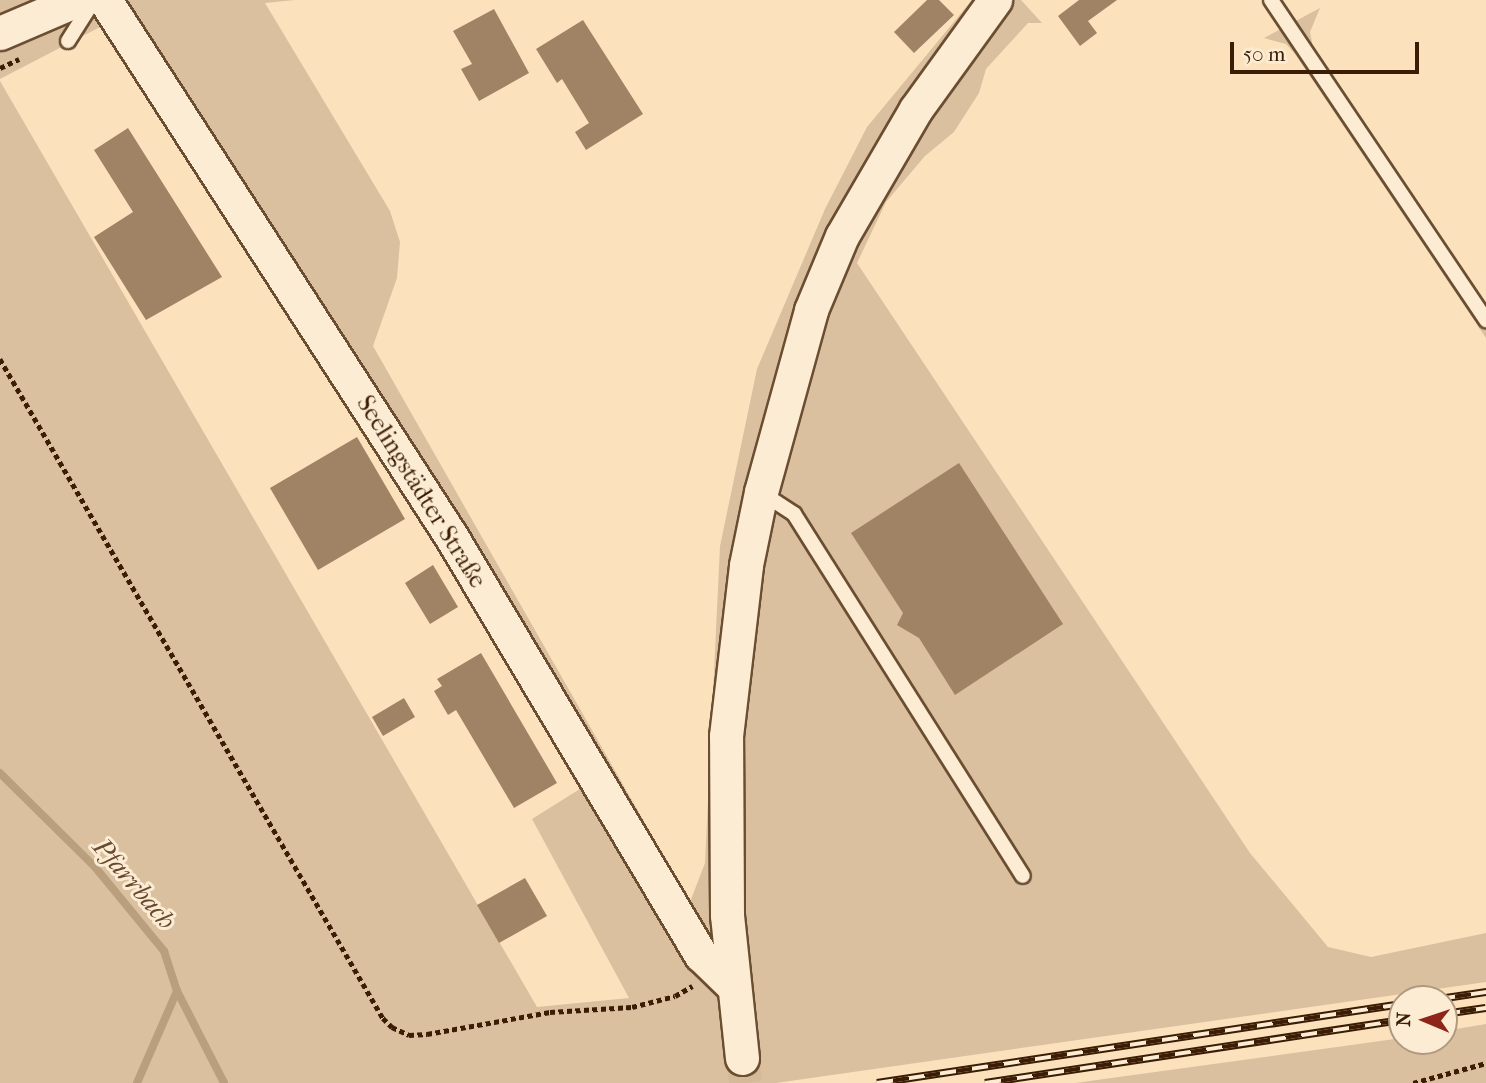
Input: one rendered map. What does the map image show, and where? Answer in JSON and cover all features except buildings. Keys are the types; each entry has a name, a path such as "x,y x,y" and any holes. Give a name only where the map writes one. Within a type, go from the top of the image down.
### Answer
{"street":[{"path":"0,33 77,0"},
{"name":"Seelingstädter Straße","path":"105,0 451,536 723,979"},
{"name":"Seelingstädter Straße","path":"742,1058 723,979 726,736 746,565 761,492 811,310 842,236 916,109 995,0"}],"lane":[{"path":"68,41 94,0"},
{"path":"1271,0 1486,320"},
{"path":"761,492 794,514 1023,876"}],"path":[{"path":"0,359 383,1018 392,1027 410,1035 427,1034 550,1012 632,1006 675,996 723,979"},
{"path":"1413,1083 1486,1063"}],"shaded area":[{"path":"0,0 295,0 265,3 390,211 400,242 397,278 373,346 690,902 705,863 720,546 757,369 825,209 867,127 972,0 1021,0 1042,23 1028,23 986,69 979,93 954,132 925,156 886,202 857,263 1250,853 1328,947 1371,957 1486,933 1486,982 1458,986 1388,985 1388,996 776,1083 0,1083 0,81 537,1007 629,998 532,819 599,777 346,366 100,27 0,79"},
{"path":"1320,8 1310,32 1313,47 1486,306 1486,338 1295,54 1286,44 1264,38"},
{"path":"1486,1024 1486,1083 1075,1083 1388,1040 1388,1055 1458,1055 1458,1029"}],"waterway":[{"name":"Pfarrbach","path":"0,773 95,867 164,951 177,991 137,1083"},
{"path":"177,991 224,1083"}],"tunnel":[{"path":"742,1058 746,1083"}],"railway":[{"path":"1458,996 1486,992"},
{"path":"877,1083 1388,1006"},
{"path":"1458,1012 1486,1008"},
{"path":"985,1083 1388,1022"}]}
